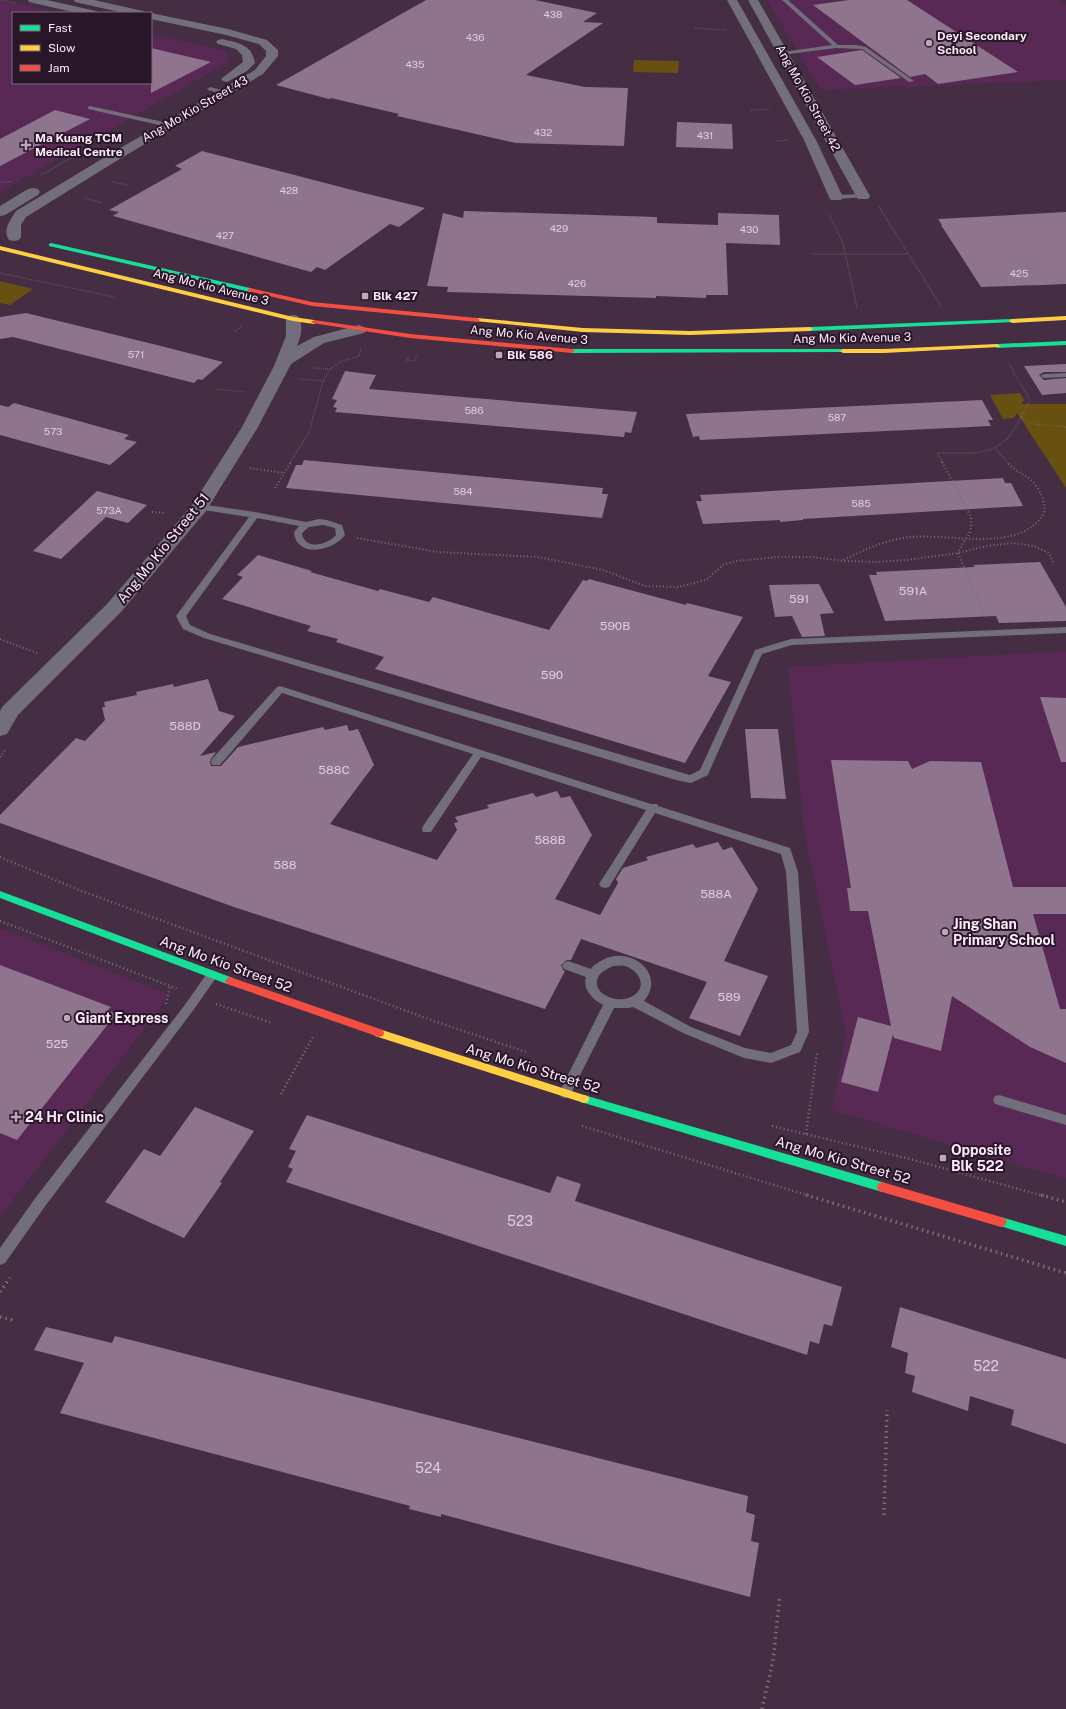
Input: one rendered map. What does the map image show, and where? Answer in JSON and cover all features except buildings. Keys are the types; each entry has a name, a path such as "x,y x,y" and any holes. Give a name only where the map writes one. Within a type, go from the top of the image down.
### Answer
{"main road":[{"name":"Ang Mo Kio Avenue 3","path":"43,243 312,304 583,330 690,333 938,325 1066,318"},
{"name":"Ang Mo Kio Avenue 3","path":"0,248 292,319 359,330 444,340 578,352 884,351 1066,343"},
{"name":"Ang Mo Kio Street 52","path":"0,894 212,975 415,1045 565,1093 1066,1241"}],"street":[{"path":"33,0 87,12"},
{"path":"80,0 134,12"},
{"name":"Ang Mo Kio Street 42","path":"732,0 793,107 836,197"},
{"name":"Ang Mo Kio Street 42","path":"753,0 863,196"},
{"name":"Ang Mo Kio Street 43","path":"14,237 14,225 21,214 223,92 259,72 272,56 272,50 263,42 228,32 152,16"},
{"name":"Ang Mo Kio Street 43","path":"95,149 154,121 243,69 249,63 248,54 240,48 213,40 152,26"},
{"path":"0,212 40,182"},
{"name":"Ang Mo Kio Street 51","path":"0,728 5,714 114,608 200,507 250,428 284,361 294,336 292,319"},
{"path":"284,361 319,340 359,330"}],"lane":[{"path":"785,0 837,47"},
{"path":"783,54 857,46 864,48 912,81"},
{"path":"210,89 223,92"},
{"path":"90,108 168,125"},
{"path":"836,197 863,196"},
{"path":"1044,376 1066,375"},
{"path":"200,507 306,524 313,522 328,522 339,527 341,535 334,543 329,545 315,547 308,546 299,541 297,536 298,532 306,524"},
{"path":"255,515 182,616 186,627 207,636 365,684 691,779 704,772 758,652 791,642 1066,630"},
{"path":"216,762 280,689 653,807 786,851 792,872 803,1032 796,1048 771,1058 744,1053 687,1030 635,1002"},
{"path":"427,829 479,753"},
{"path":"605,884 653,807"},
{"path":"612,962 624,962 636,966 644,974 648,984 644,994 635,1002 623,1005 610,1004 600,999 593,992 591,983 593,974 600,966 612,962"},
{"path":"568,966 593,974"},
{"path":"0,1259 40,1201 188,1009 212,975"},
{"path":"565,1093 610,1004"},
{"path":"998,1100 1066,1120"}],"path":[{"path":"695,28 726,30"},
{"path":"751,110 771,109"},
{"path":"776,141 793,140"},
{"path":"40,182 95,149"},
{"path":"82,198 103,203"},
{"path":"876,203 943,309"},
{"path":"827,210 843,243 858,314"},
{"path":"812,254 908,254"},
{"path":"234,332 244,324"},
{"path":"275,488 309,432 323,381 330,369 342,361 359,356 361,349 360,345"},
{"path":"407,360 414,361"},
{"path":"296,378 323,381"},
{"path":"217,389 243,392"},
{"path":"1021,417 1025,422 1032,425 1057,425 1066,427"},
{"path":"993,633 958,553 961,544 969,537 973,527 971,517 937,453 975,453 996,448 1006,440 1014,427"},
{"path":"844,561 861,551 885,542 911,537 940,535 993,538 1018,534 1036,524 1046,512 1043,497 1031,480 1011,467 996,448"},
{"path":"249,468 284,473"},
{"path":"152,512 166,513"},
{"path":"341,535 438,552 538,557 603,570 646,586 678,588 706,580 723,565 736,561 812,557 844,561 876,562 906,560 958,553 987,546 1012,543 1034,546 1048,554 1054,564"},
{"path":"0,639 27,649"},
{"path":"31,657 36,652"},
{"path":"0,857 79,890 431,1020 533,1055"},
{"path":"281,1094 308,1044"},
{"path":"768,1124 910,1159 1066,1202"},
{"path":"0,1317 16,1321"},
{"path":"884,1515 887,1410"},
{"path":"762,1709 773,1661 780,1595"}],"shaded area":[{"path":"0,0 55,12 12,12 12,84 152,84 152,34 225,51 230,61 0,192"},
{"name":"Deyi Secondary School","path":"767,0 1058,0 1066,5 1066,80 821,90"},
{"path":"634,60 679,61 678,73 633,72"},
{"path":"0,281 33,289 10,305 0,303"},
{"path":"1020,393 1024,400 1022,404 1066,404 1066,488 1017,413 1014,418 1003,419 990,395"},
{"name":"Jing Shan Primary School","path":"1066,651 1066,1179 832,1110 846,1034 804,830 788,667"},
{"path":"0,928 170,995 0,1217"}],"traffic: fast":[{"path":"51,245 250,290"},
{"path":"810,329 1012,321"},
{"path":"997,346 1066,343"},
{"path":"572,351 843,351"},
{"path":"0,894 230,981"},
{"path":"584,1099 882,1187"},
{"path":"1001,1222 1066,1241"}],"traffic: slow":[{"path":"0,248 293,319 314,322"},
{"path":"1012,321 1066,318"},
{"path":"477,320 583,330 690,333 810,329"},
{"path":"843,351 884,351 997,346"},
{"path":"379,1033 584,1099"}],"traffic: jam":[{"path":"250,290 312,304 477,320"},
{"path":"314,322 410,336 572,351"},
{"path":"230,981 379,1033"},
{"path":"882,1187 1001,1222"}],"place":[{"name":"Deyi Secondary School","path":"929,43"},
{"name":"Ma Kuang TCM Medical Centre","path":"26,145"},
{"name":"Blk 427","path":"365,296"},
{"name":"Blk 586","path":"499,355"},
{"name":"Jing Shan Primary School","path":"945,932"},
{"name":"Giant Express","path":"67,1018"},
{"name":"24 Hr Clinic","path":"16,1117"},
{"name":"Opposite Blk 522","path":"943,1158"}]}
